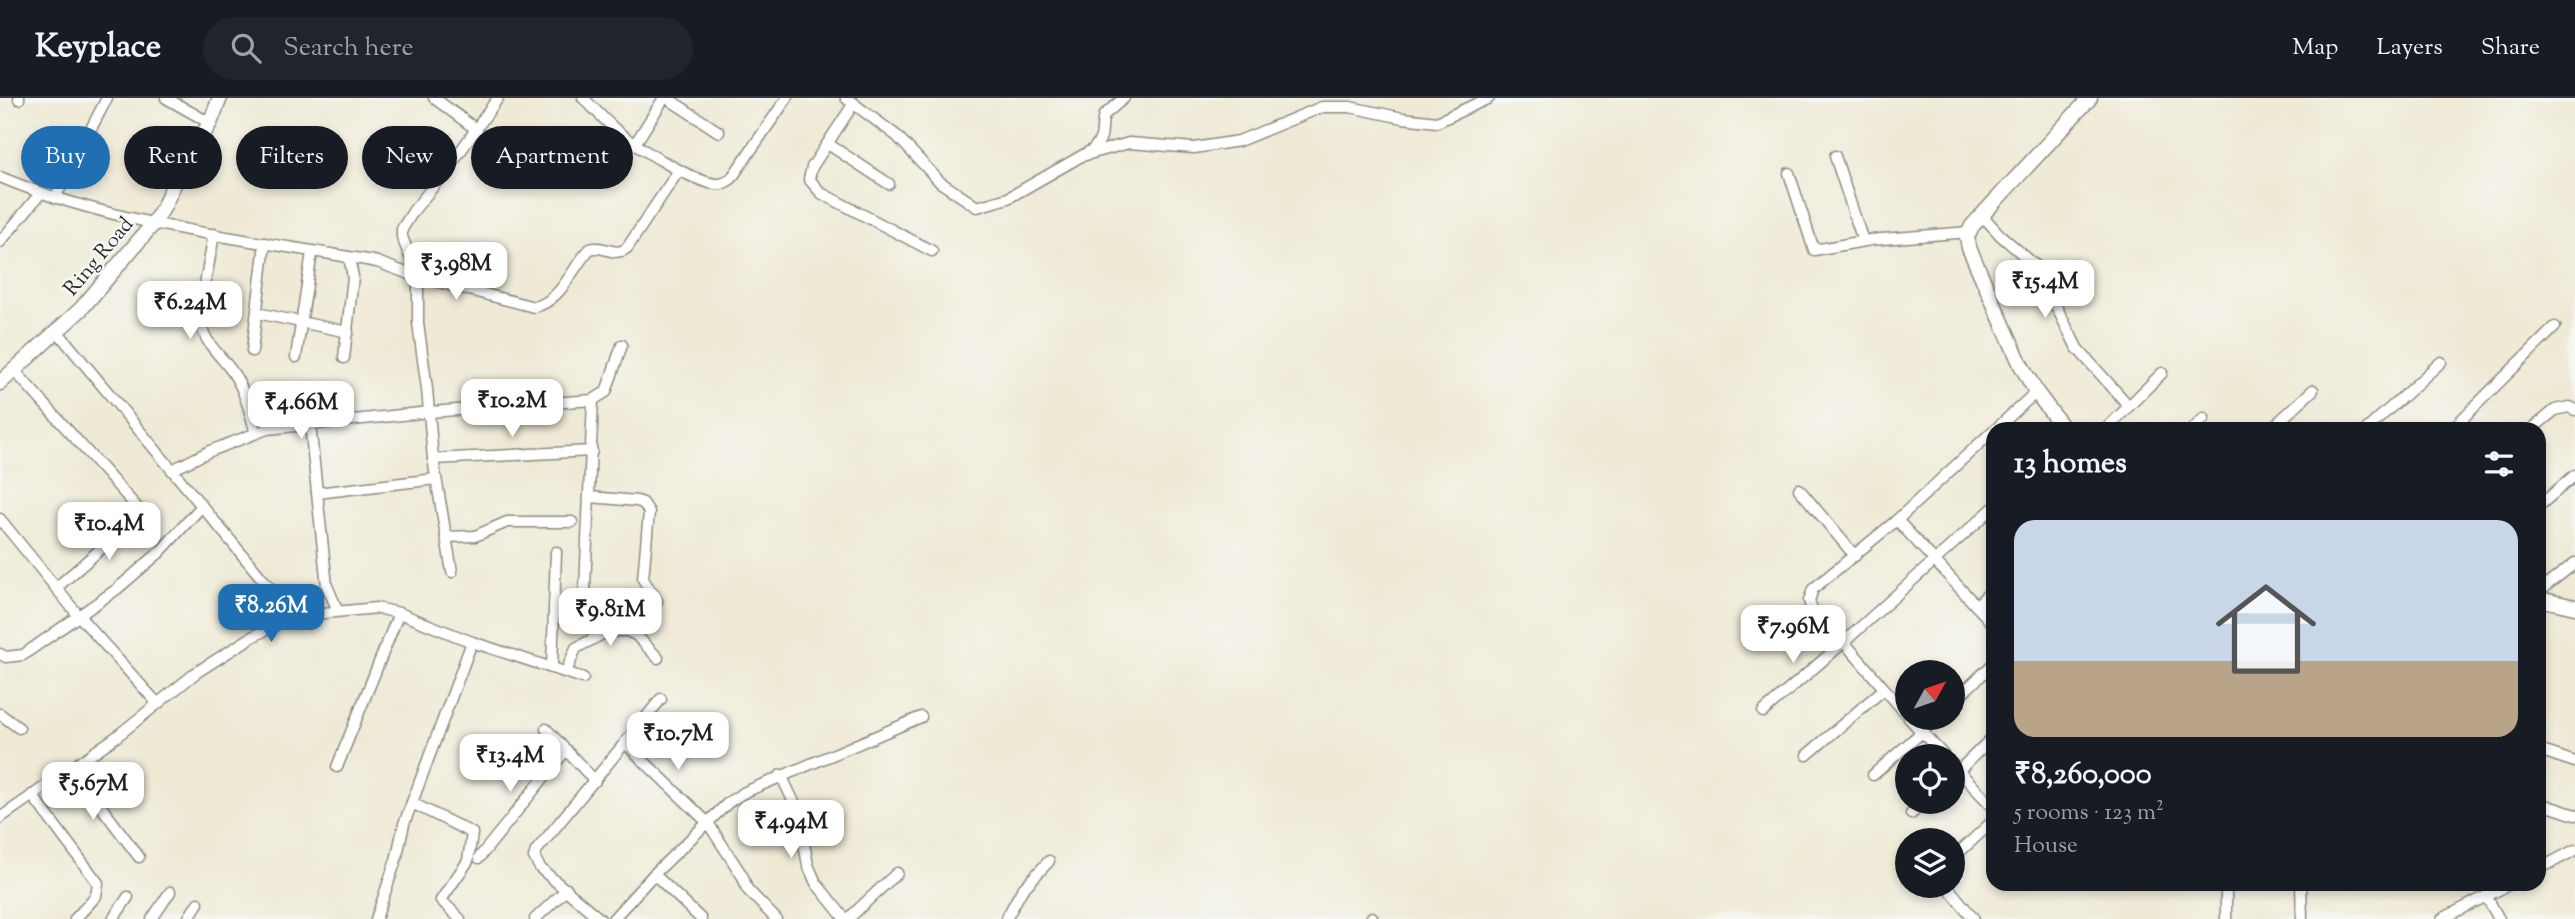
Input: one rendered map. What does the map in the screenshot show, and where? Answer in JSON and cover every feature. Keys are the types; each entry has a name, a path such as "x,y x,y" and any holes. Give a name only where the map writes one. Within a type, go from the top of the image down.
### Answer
{"street":[{"path":"55,198 107,98"},
{"path":"166,98 210,123"},
{"name":"Ring Road","path":"0,383 81,309 153,224 180,171 210,123 220,98"},
{"path":"434,98 472,126"},
{"path":"480,126 498,98"},
{"path":"583,98 615,130 635,144 679,170 715,184 732,179 787,98"},
{"path":"635,144 665,98 719,132"},
{"path":"1082,156 1100,141 1104,115 1124,98"},
{"path":"932,251 816,189 809,180 818,157 828,144 850,101 897,136 940,182 977,207 1008,198 1082,156 1129,143 1194,148 1239,141 1322,107 1350,107 1437,122 1489,98"},
{"path":"2059,422 2036,392 2021,365 1969,248 1967,237 1982,215 2090,98"},
{"path":"452,572 433,459 430,412 418,323 418,276 401,237 402,229 414,210 471,138"},
{"path":"828,144 889,184"},
{"path":"1835,156 1863,241"},
{"path":"0,177 40,194 153,224 377,262 418,276 538,306 555,295 590,249 596,247 617,253 627,248 679,170"},
{"path":"1789,173 1814,250 1863,241 1969,232"},
{"path":"0,242 40,194"},
{"path":"1982,215 2000,235 2036,266 2077,348 2129,406"},
{"path":"214,234 202,330 239,384 256,433"},
{"path":"252,351 265,243"},
{"path":"296,356 312,252"},
{"path":"344,358 353,277 349,257"},
{"path":"257,313 348,332"},
{"path":"2459,422 2555,327"},
{"path":"57,331 293,616"},
{"path":"172,470 256,433 310,423 593,400 606,392 622,345"},
{"path":"2375,422 2441,362"},
{"path":"14,370 142,513 56,588"},
{"path":"2113,422 2162,373"},
{"path":"2278,422 2313,390"},
{"path":"2003,422 2036,392"},
{"path":"593,400 585,588 591,609 608,631"},
{"path":"2541,422 2556,410 2569,407 2575,410"},
{"path":"2200,422 2204,418"},
{"path":"310,423 327,586 338,611"},
{"path":"1895,702 1844,642 1812,610 1809,601 1813,589 1897,520 1986,437"},
{"path":"433,459 592,451"},
{"path":"2546,500 2575,475"},
{"path":"317,493 436,479"},
{"path":"1799,489 1855,556"},
{"path":"590,497 637,500 646,506 649,512 643,579 657,601"},
{"path":"0,654 6,657 23,656 117,589 160,552 201,507"},
{"path":"1763,712 1986,515"},
{"path":"0,519 78,615 158,704"},
{"path":"1897,520 1986,617"},
{"path":"446,537 475,536 507,522 572,523"},
{"path":"552,668 556,552"},
{"path":"2546,586 2575,563"},
{"path":"1976,606 1986,596"},
{"path":"2546,601 2575,607"},
{"path":"0,818 72,768 197,672 274,624 293,616 377,608 399,613 472,642 583,678"},
{"path":"337,767 399,613"},
{"path":"566,672 576,649 608,631 627,631 636,635 658,658"},
{"path":"376,919 412,803 472,642"},
{"path":"1965,691 1986,671"},
{"path":"1807,755 1884,689"},
{"path":"600,919 540,868 534,857 536,851 661,699"},
{"path":"0,715 19,728"},
{"path":"613,919 654,874 729,802 781,775 921,717"},
{"path":"546,729 595,780"},
{"path":"1873,775 1922,732 1933,744"},
{"path":"1965,762 1986,743"},
{"path":"626,744 708,823 743,877 747,890 776,919"},
{"path":"478,858 566,750"},
{"path":"2546,752 2575,762"},
{"path":"72,768 139,857"},
{"path":"781,775 798,811 808,865 816,883 846,919 897,873"},
{"path":"1965,780 1986,800"},
{"path":"32,795 98,883 96,896 78,915 93,919"},
{"path":"412,803 472,833 468,862 441,900 452,916"},
{"path":"2546,805 2575,815"},
{"path":"1965,847 1986,827"},
{"path":"2546,865 2575,850"},
{"path":"1006,919 1022,890 1049,861"},
{"path":"654,874 701,919"},
{"path":"535,919 567,889"},
{"path":"2225,919 2226,891"},
{"path":"2301,891 2302,919"},
{"path":"2442,919 2496,891"},
{"path":"152,919 170,892"},
{"path":"2486,896 2499,919"},
{"path":"113,919 128,897"},
{"path":"1957,898 1974,919"},
{"path":"188,919 198,903"}]}
